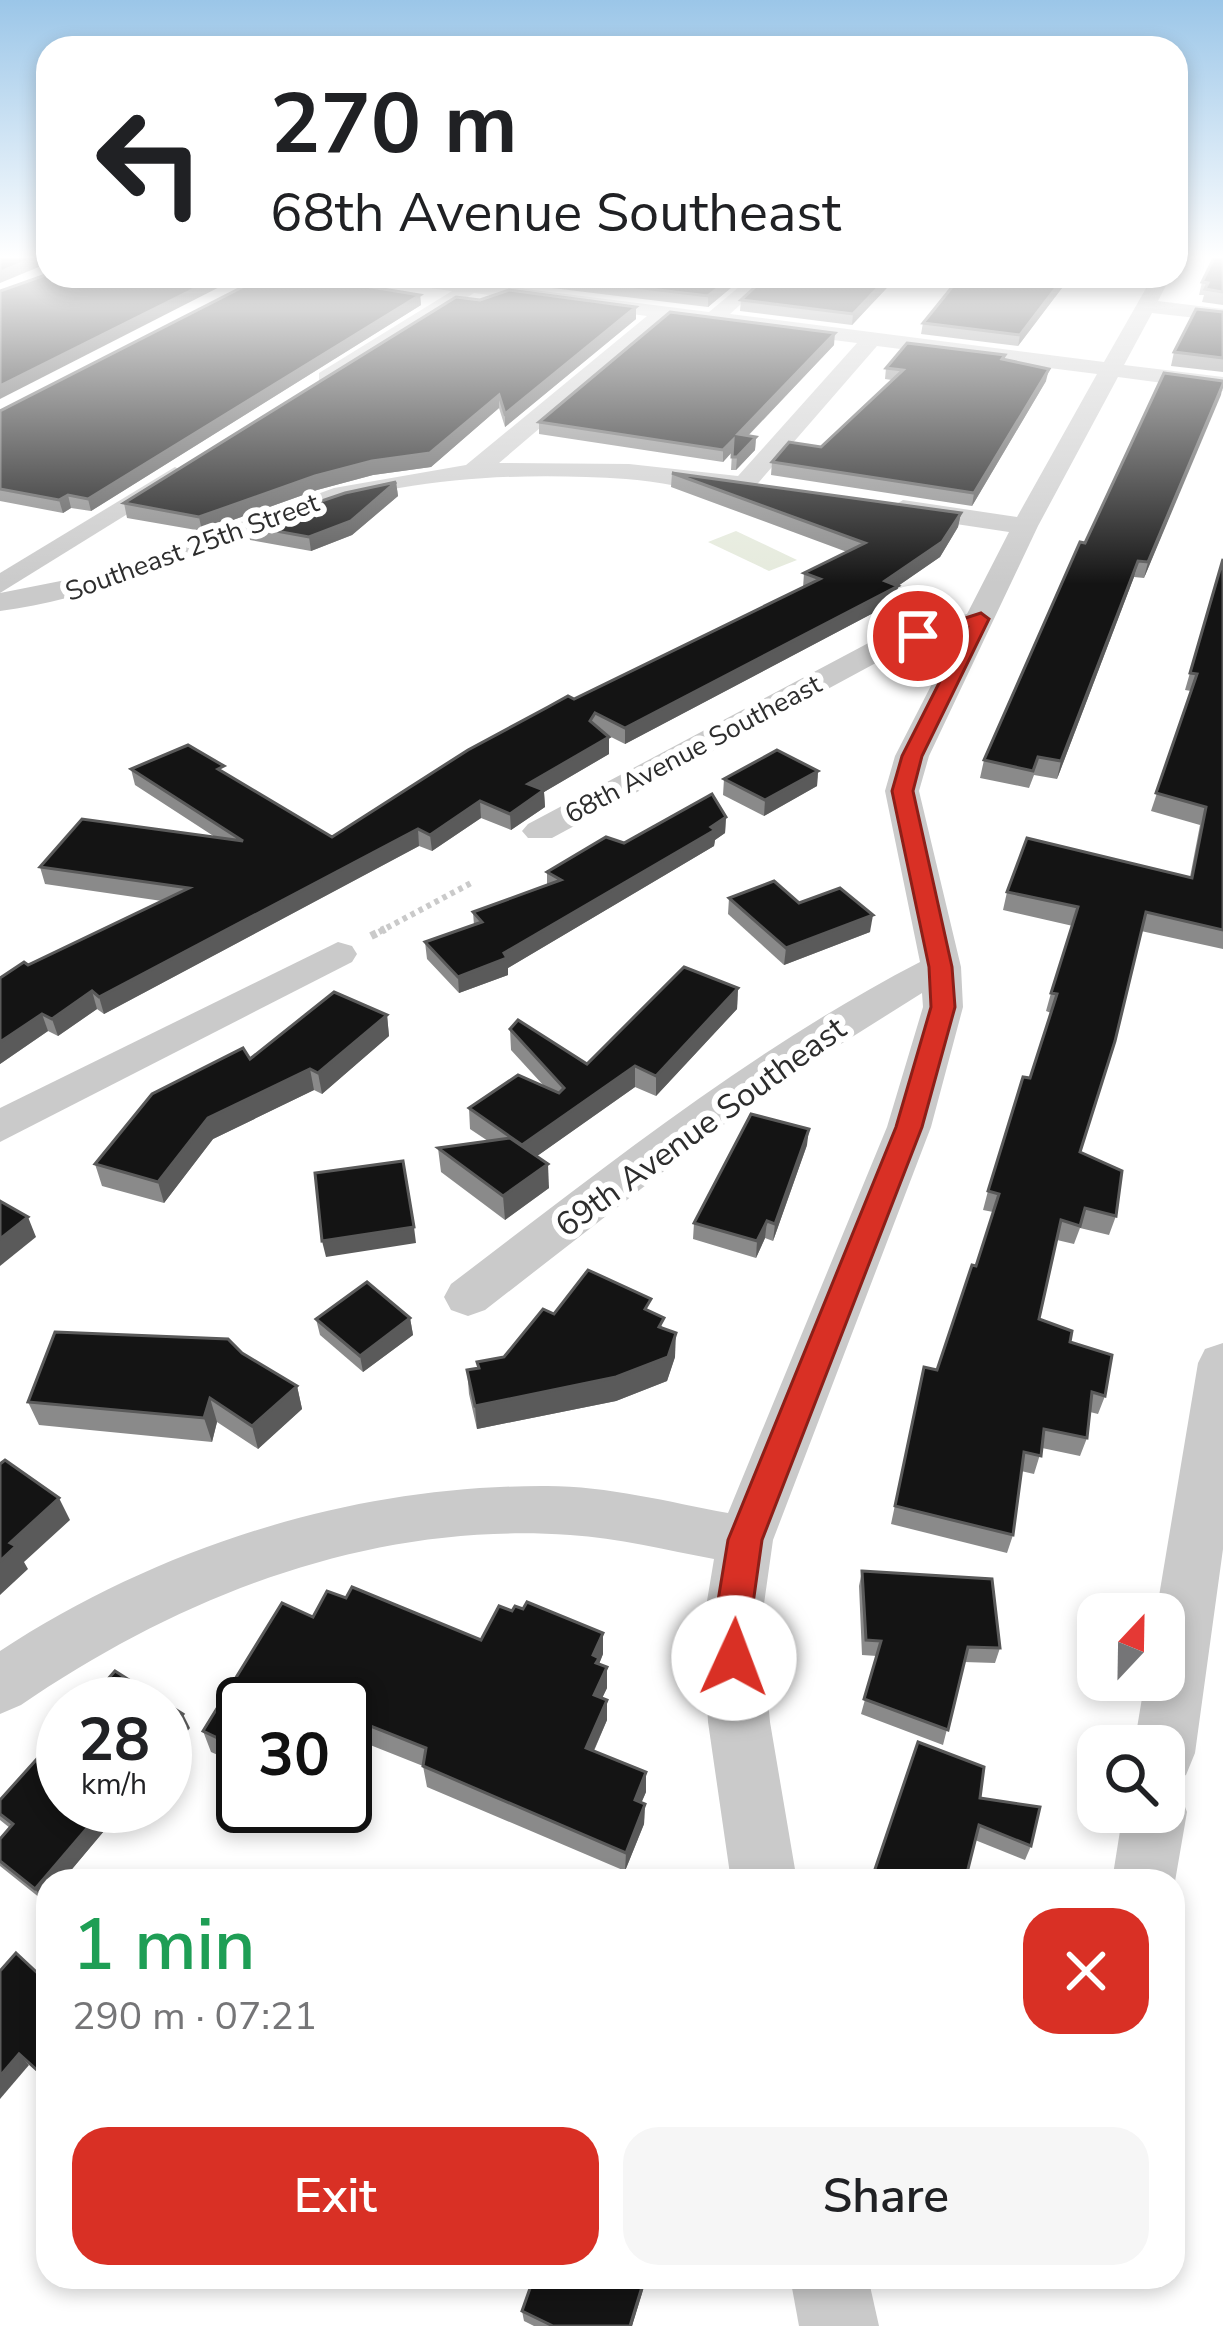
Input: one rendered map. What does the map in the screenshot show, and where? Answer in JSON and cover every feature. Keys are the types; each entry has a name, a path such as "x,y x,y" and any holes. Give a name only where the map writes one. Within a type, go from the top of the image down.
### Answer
{"street":[{"path":"307,391 346,367"},
{"path":"473,472 599,367"},
{"name":"Southeast 25th Street","path":"0,602 57,595 334,496 473,472 561,467 649,470 757,486 850,367"},
{"path":"762,1869 739,1722 732,1625 745,1540 909,1127 943,1007 940,967 902,791 912,756 1106,367"},
{"path":"1161,367 1223,384"},
{"path":"0,585 191,464"},
{"path":"873,503 1025,526"},
{"name":"68th Avenue Southeast","path":"540,831 886,645 981,619"},
{"path":"0,1127 338,954"},
{"name":"69th Avenue Southeast","path":"468,1297 729,1100 878,998 940,967"},
{"path":"1168,1725 1223,1364"},
{"path":"0,1685 51,1647 148,1596 330,1533 441,1513 552,1510 745,1540"},
{"path":"1147,1869 1152,1833"},
{"path":"831,2289 839,2326"}],"path":[{"path":"338,954 473,882"}],"shaded area":[{"path":"736,531 797,560 769,571 708,542"}],"building":[{"path":"0,367 39,367 0,386"},
{"path":"87,367 304,367 88,499 68,495 59,500 0,489 0,411"},
{"path":"344,367 563,367 505,414 499,395 430,453 315,476 199,517 124,503"},
{"path":"605,367 803,367 738,434 756,437 737,457 732,457 733,440 723,450 539,422"},
{"path":"886,368 1049,369 974,493 772,462 789,442 821,447 903,370"},
{"path":"1164,373 1223,384 1148,562 1138,561 1061,761 1038,757 1033,771 984,760 1080,542 1085,543"},
{"path":"672,473 961,513 942,542 885,581 898,586 625,728 595,713 590,721 609,737 528,784 544,790 510,814 480,801 430,835 418,829 99,997 92,991 52,1019 42,1014 0,1042 0,978 24,962 28,965 189,888 40,867 82,819 243,841 131,769 188,745 224,766 218,769 332,837 468,750 568,696 574,699 820,579 804,573 865,543"},
{"path":"396,482 351,521 309,537 248,526 345,493"},
{"path":"1223,559 1223,930 1146,912 1115,1041 1080,1152 1122,1171 1116,1216 1085,1208 1080,1226 1061,1220 1039,1319 1072,1331 1070,1342 1112,1355 1105,1396 1092,1392 1087,1438 1044,1429 1041,1456 1024,1452 1013,1535 895,1506 924,1367 937,1370 972,1265 976,1266 999,1194 988,1191 1023,1077 1030,1078 1057,994 1051,993 1078,907 1007,892 1027,838 1192,878 1206,807 1156,793 1197,674 1190,673"},
{"path":"777,750 818,771 765,800 724,779"},
{"path":"712,794 726,817 711,827 715,830 504,953 507,958 458,977 425,942 482,922 473,912 561,880 547,872 606,837 624,843"},
{"path":"774,881 799,903 840,888 873,915 786,948 729,898"},
{"path":"684,967 738,988 656,1076 635,1066 522,1145 469,1108 518,1075 559,1093 564,1088 510,1029 518,1020 587,1064"},
{"path":"334,992 387,1015 318,1073 310,1069 208,1118 158,1182 95,1164 152,1094 243,1048 250,1059"},
{"path":"751,1114 809,1129 775,1224 767,1221 757,1241 694,1223"},
{"path":"510,1138 548,1164 503,1196 438,1148"},
{"path":"403,1161 414,1227 322,1241 315,1173"},
{"path":"0,1201 28,1217 0,1239"},
{"path":"588,1270 651,1299 645,1309 664,1318 659,1327 676,1333 668,1357 616,1377 475,1406 467,1370 479,1368 477,1362 504,1357 543,1309 554,1314"},
{"path":"367,1282 410,1318 360,1356 316,1319"},
{"path":"55,1332 228,1339 242,1353 297,1386 252,1426 210,1398 204,1418 28,1402"},
{"path":"5,1460 59,1498 10,1543 16,1546 0,1561 0,1464"},
{"path":"862,1571 992,1579 1000,1648 968,1647 948,1730 864,1699 881,1641 866,1640"},
{"path":"352,1587 481,1640 499,1606 512,1611 515,1606 523,1609 527,1602 603,1633 593,1655 599,1658 596,1663 607,1667 594,1695 607,1700 586,1748 646,1772 635,1800 645,1804 626,1853 423,1766 426,1748 372,1727 372,1677 236,1677 282,1603 313,1617 327,1591 346,1598"},
{"path":"216,1710 216,1737 203,1731"},
{"path":"918,1742 984,1767 980,1798 1040,1807 1031,1846 979,1825 968,1869 875,1869"},
{"path":"36,1760 36,1833 83,1833 52,1869 36,1869 35,1889 0,1861 0,1839 13,1824 0,1814 0,1800"},
{"path":"16,1953 36,1972 36,2069 19,2054 0,2076 0,1971"},
{"path":"530,2289 641,2289 630,2326 553,2326 522,2311"}],"route":[{"path":"734,1658 732,1625 745,1540 909,1127 943,1007 940,967 902,791 912,756 981,619 918,636"}]}
